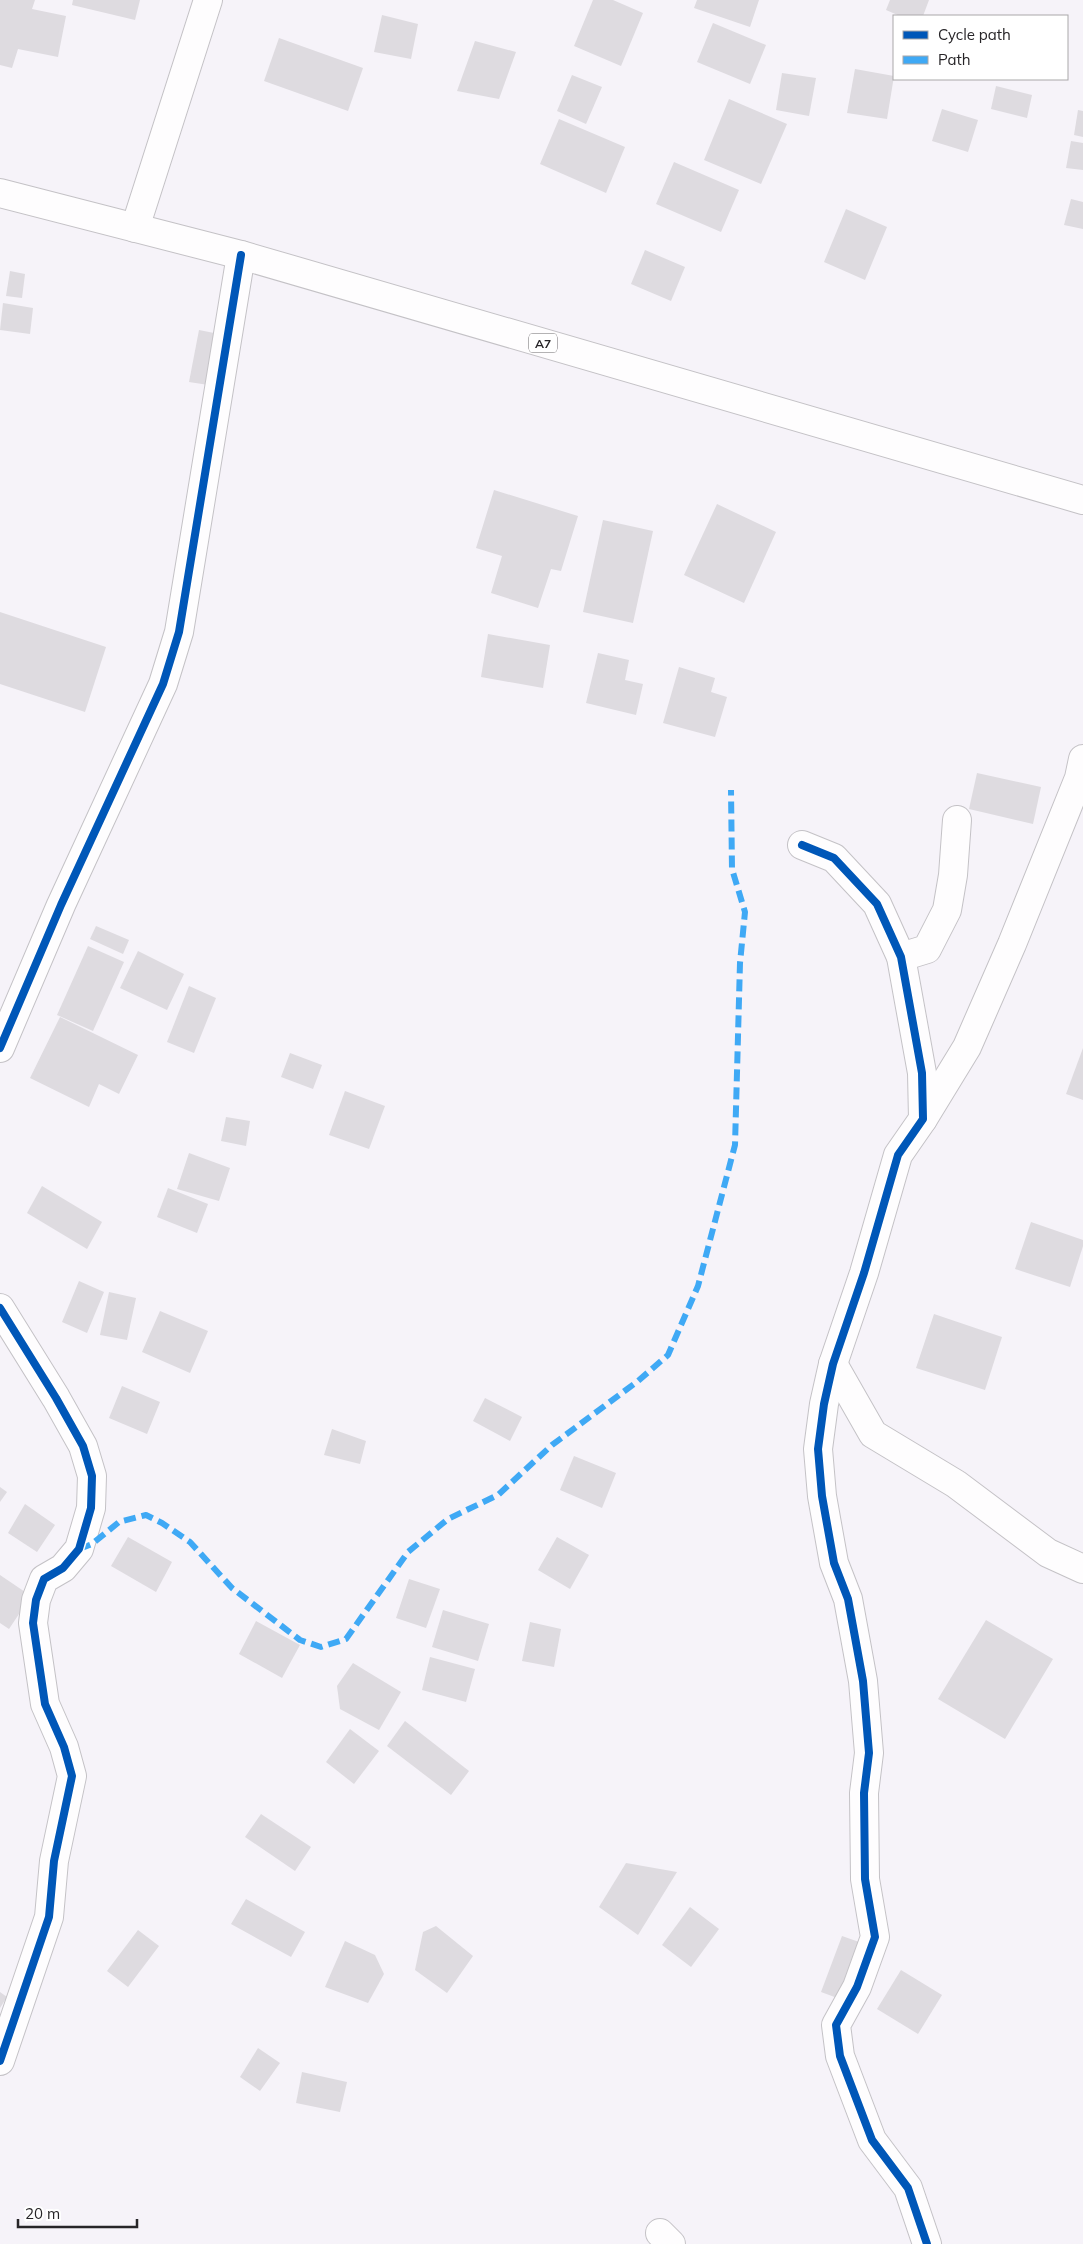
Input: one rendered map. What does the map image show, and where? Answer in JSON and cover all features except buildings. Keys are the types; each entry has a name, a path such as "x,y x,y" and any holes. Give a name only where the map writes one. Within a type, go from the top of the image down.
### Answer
{"street":[{"path":"135,228 208,0"},
{"name":"A7","path":"0,193 241,255 1083,500"},
{"path":"0,1048 61,905 163,684 174,649 188,586 241,255"},
{"path":"927,2244 908,2188 872,2140 840,2056 836,2026 857,1987 875,1937 865,1879 864,1793 869,1753 863,1681 848,1599 834,1563 822,1496 818,1449 824,1404 833,1364 864,1273 898,1155 923,1119 967,1047 1012,944 1079,778 1083,759"},
{"path":"901,957 927,949 947,910 953,875 957,820"},
{"path":"802,845 834,858 877,904 901,957 922,1073 923,1119"},
{"path":"0,1308 84,1446 92,1476 92,1508 79,1549 63,1568 44,1579 36,1600 33,1623 45,1704 64,1747 72,1776 54,1861 49,1917 0,2061"},
{"path":"833,1364 873,1434 956,1484 1048,1553 1083,1569"}],"marked path":[{"path":"79,1549 92,1544 119,1522 146,1515 162,1523 190,1542 232,1588 300,1640 321,1647 346,1639 408,1552 448,1519 498,1495 552,1445 638,1381 668,1355 698,1286 735,1145 740,963 745,912 732,869 731,790"}],"cycle path":[{"path":"0,1048 61,905 163,684 179,632 241,255"},
{"path":"802,845 834,858 877,904 901,957 922,1073 923,1119 898,1155 864,1273 833,1364 824,1404 818,1449 822,1496 834,1563 848,1599 863,1681 869,1753 864,1793 865,1879 875,1937 857,1987 836,2025 840,2056 872,2140 908,2188 927,2244"},
{"path":"0,1308 56,1398 83,1446 92,1476 91,1508 79,1549 63,1568 44,1579 36,1600 33,1623 45,1704 64,1747 72,1776 54,1861 49,1917 0,2061"}]}
